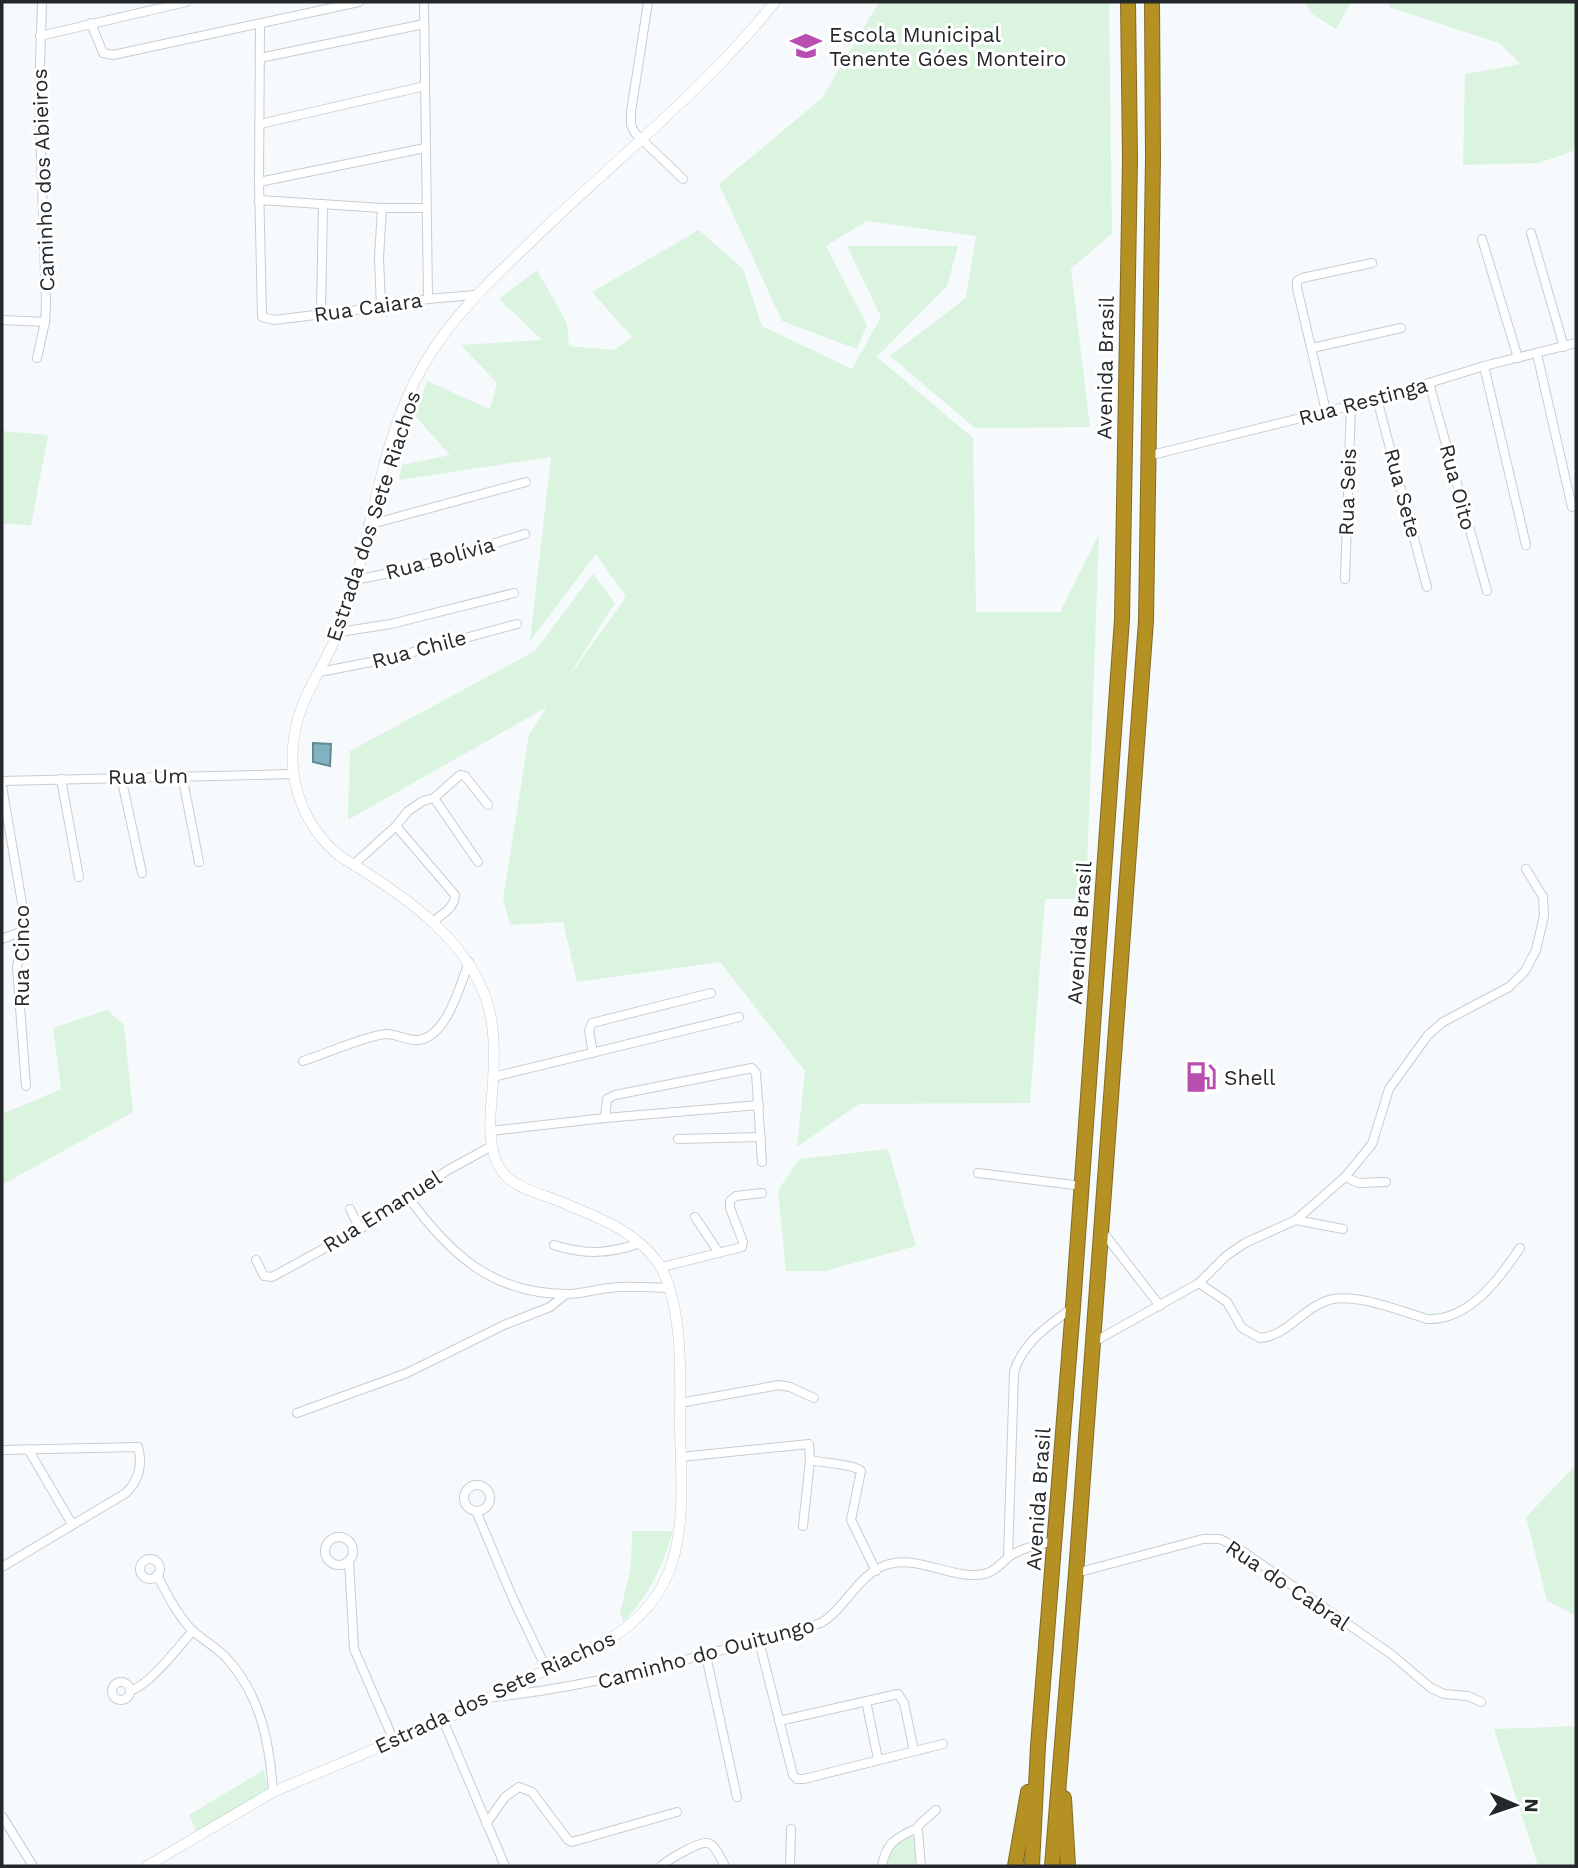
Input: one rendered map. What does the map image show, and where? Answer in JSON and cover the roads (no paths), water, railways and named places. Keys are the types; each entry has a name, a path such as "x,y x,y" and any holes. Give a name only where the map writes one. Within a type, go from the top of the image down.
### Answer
{"highway":[{"name":"Avenida Brasil","path":"1032,1866 1038,1746 1056,1541 1122,619 1130,160 1128,2"},
{"name":"Avenida Brasil","path":"1052,1866 1146,621 1153,158 1152,2"},
{"path":"1061,1735 1068,1866"},
{"path":"1015,1866 1038,1746"}],"street":[{"name":"Caminho dos Abieiros","path":"37,358 45,322 39,99 42,2"},
{"path":"40,36 186,2"},
{"path":"91,23 103,53 109,55 153,48 241,26 260,25 359,2"},
{"path":"424,2 428,299"},
{"path":"648,2 631,112 633,130 683,179"},
{"name":"Estrada dos Sete Riachos","path":"147,1866 273,1792 492,1698 626,1629 656,1598 673,1561 680,1516 680,1403 677,1327 670,1289 662,1267 640,1243 617,1227 516,1184 501,1170 492,1146 491,1014 482,987 455,943 432,922 326,845 314,830 300,803 294,774 294,739 298,720 339,632 355,580 380,477 407,397 433,349 475,295 640,139 665,119 748,36 775,2"},
{"path":"260,58 424,24"},
{"path":"260,25 259,200 382,208 426,208"},
{"path":"260,124 425,86"},
{"path":"259,182 425,148"},
{"name":"Rua Caiara","path":"259,200 262,317 274,320 475,295"},
{"path":"321,313 323,204"},
{"path":"381,307 379,258 382,208"},
{"path":"1531,233 1564,347"},
{"path":"1482,239 1518,358"},
{"path":"1326,411 1297,288 1298,279 1372,263"},
{"path":"2,320 45,322"},
{"path":"1312,348 1401,328"},
{"name":"Rua Restinga","path":"1148,456 1377,400 1484,366 1576,343"},
{"path":"1537,354 1572,507"},
{"path":"1484,366 1526,545"},
{"name":"Rua Oito","path":"1429,383 1487,591"},
{"name":"Rua Sete","path":"1377,400 1427,587"},
{"name":"Rua Seis","path":"1345,579 1351,405"},
{"path":"368,525 526,482"},
{"name":"Rua Bolívia","path":"355,580 410,569 525,534"},
{"path":"339,632 391,624 514,593"},
{"name":"Rua Chile","path":"320,672 391,658 517,624"},
{"name":"Rua Um","path":"2,783 182,775 294,774"},
{"path":"182,775 199,862"},
{"path":"353,865 396,826 408,811 423,801 434,798 460,775 465,776 488,805"},
{"path":"121,777 142,873"},
{"path":"61,779 79,877"},
{"name":"Rua Cinco","path":"2,783 24,915 17,968 26,1086"},
{"path":"434,798 478,862"},
{"path":"396,826 455,895 455,902 450,908 432,922"},
{"path":"1092,1343 1199,1283 1235,1249 1296,1220 1345,1177 1372,1144 1388,1090 1428,1035 1443,1022 1508,987 1525,971 1536,950 1544,916 1543,897 1527,869"},
{"path":"2,939 23,931"},
{"path":"303,1061 385,1034 417,1041 435,1034 450,1009 469,962"},
{"path":"593,1053 589,1031 592,1023 711,993"},
{"path":"493,1077 739,1017"},
{"path":"605,1118 607,1099 615,1094 752,1068 756,1073 762,1163"},
{"path":"491,1130 759,1105"},
{"path":"678,1139 761,1137"},
{"name":"Rua Emanuel","path":"256,1260 264,1276 272,1277 360,1228 463,1160 492,1146"},
{"path":"978,1173 1082,1186"},
{"path":"1345,1177 1359,1183 1386,1182"},
{"path":"662,1267 741,1248 743,1242 730,1201 736,1196 762,1193"},
{"path":"408,1197 426,1223 473,1267 516,1288 566,1294 615,1287 670,1289"},
{"path":"350,1209 360,1228"},
{"path":"695,1217 719,1253"},
{"path":"1296,1220 1343,1229"},
{"path":"1101,1231 1160,1306"},
{"path":"554,1245 571,1251 598,1253 640,1243"},
{"path":"1199,1283 1227,1302 1242,1328 1260,1338 1280,1332 1322,1302 1332,1299 1369,1301 1427,1319 1436,1319 1454,1315 1475,1300 1493,1284 1520,1248"},
{"path":"297,1413 407,1373 504,1325 550,1307 566,1294"},
{"path":"1009,1557 1014,1372 1023,1351 1035,1337 1073,1307"},
{"path":"680,1403 779,1385 814,1398"},
{"path":"681,1457 807,1444 810,1447 810,1460 803,1526"},
{"path":"2,1450 138,1447 141,1464 133,1486 126,1493 2,1567"},
{"path":"28,1449 72,1524"},
{"path":"810,1460 829,1465 854,1465 861,1471 851,1520 876,1571 888,1564 904,1563 985,1574 1023,1549 1056,1541"},
{"path":"476,1511 547,1670"},
{"name":"Rua do Cabral","path":"1076,1573 1203,1539 1214,1538 1227,1542 1381,1647 1431,1688 1444,1694 1468,1696 1481,1702"},
{"path":"349,1561 354,1649 394,1741"},
{"name":"Caminho do Ouitungo","path":"492,1698 568,1688 706,1656 821,1623 876,1571"},
{"path":"157,1576 193,1631 229,1660 244,1680 258,1708 267,1743 273,1792"},
{"path":"130,1691 149,1678 193,1631"},
{"path":"759,1641 793,1775 797,1779 804,1780 943,1744"},
{"path":"706,1656 737,1797"},
{"path":"779,1721 898,1694 904,1703 914,1751"},
{"path":"866,1702 878,1759"},
{"path":"443,1720 505,1866"},
{"path":"486,1824 505,1797 519,1787 532,1792 572,1842 677,1812"},
{"path":"882,1866 887,1846 896,1838 915,1830 936,1810"},
{"path":"2,1816 33,1866"},
{"path":"790,1866 791,1829"},
{"path":"915,1830 920,1838 921,1866"},
{"path":"661,1866 699,1844 707,1843 712,1845 726,1866"}],"water":[{"path":"313,743 331,744 330,766 313,762"}],"place":[{"name":"Escola Municipal Tenente Góes Monteiro","path":"806,46"},
{"name":"Shell","path":"1201,1077"}]}
